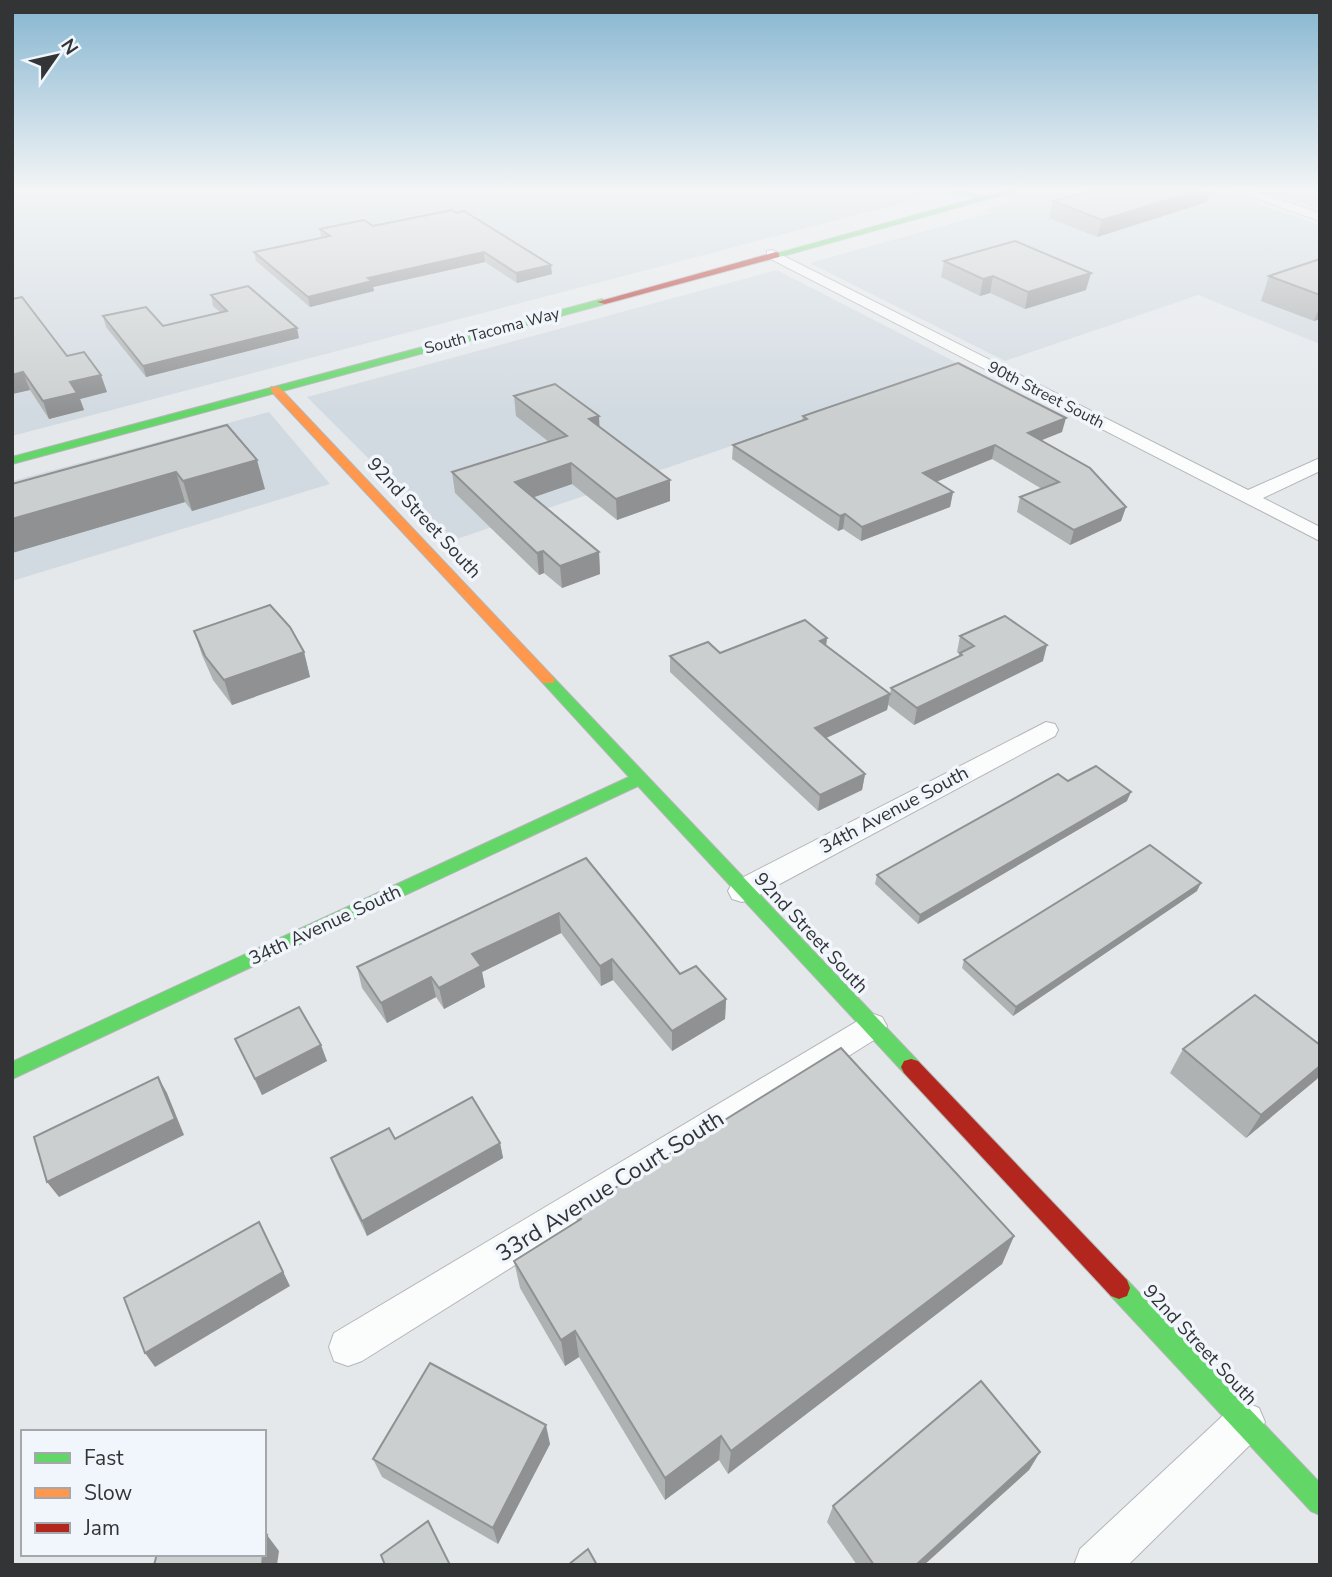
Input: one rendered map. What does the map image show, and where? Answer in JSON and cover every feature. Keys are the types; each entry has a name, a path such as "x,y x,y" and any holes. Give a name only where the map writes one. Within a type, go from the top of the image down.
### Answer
{"street":[{"name":"South Tacoma Way","path":"12,461 733,265"},
{"name":"90th Street South","path":"793,265 1320,535"},
{"name":"92nd Street South","path":"275,389 743,891 1320,1502"},
{"path":"1248,499 1320,464"},
{"name":"34th Avenue South","path":"743,891 1046,730"},
{"name":"34th Avenue South","path":"12,1070 638,779"},
{"name":"33rd Avenue Court South","path":"348,1347 871,1026"},
{"path":"1096,1565 1245,1422"}],"shaded area":[{"path":"12,265 667,265 12,436"},
{"path":"813,265 1320,265 1320,344 1198,295 1005,361"},
{"path":"777,270 965,367 451,541 307,397"},
{"path":"269,412 330,484 12,581 12,481"}],"building":[{"path":"269,265 428,265 368,278 372,281 308,297"},
{"path":"503,265 551,265 516,273"},
{"path":"952,265 1071,265 1091,273 1028,292 993,276 983,279"},
{"path":"1303,265 1320,265 1320,295 1269,276"},
{"path":"248,286 297,328 143,366 103,316 146,307 163,326 227,311 211,295"},
{"path":"22,297 67,356 84,352 101,375 70,382 77,393 43,401 23,372 12,375 12,299"},
{"path":"958,363 1066,418 1028,433 1090,468 1126,507 1074,530 1020,497 1059,482 995,445 923,473 953,492 862,527 845,514 840,516 733,445 807,419 803,416"},
{"path":"555,384 599,416 589,419 670,480 616,499 571,463 515,482 599,552 560,566 543,551 537,553 452,472 567,436 514,396"},
{"path":"227,425 257,460 183,481 176,472 12,519 12,484"},
{"path":"270,605 290,627 304,652 224,680 205,656 194,631"},
{"path":"1005,616 1047,645 917,708 891,688 962,655 960,653 974,646 960,636"},
{"path":"805,620 827,638 820,641 890,694 815,728 865,774 820,795 670,656 708,642 720,653"},
{"path":"1096,766 1131,792 920,915 877,875 1058,774 1068,781"},
{"path":"1150,845 1201,883 1016,1007 964,960"},
{"path":"586,858 680,974 696,966 726,999 672,1031 612,959 600,966 559,913 472,954 481,966 439,988 431,977 381,1003 357,967"},
{"path":"1255,995 1320,1045 1320,1066 1261,1115 1183,1049"},
{"path":"299,1007 321,1045 255,1079 235,1039"},
{"path":"841,1048 1014,1236 731,1451 721,1436 665,1478 575,1331 561,1340 514,1261 581,1219 576,1212"},
{"path":"158,1077 175,1119 47,1182 34,1137"},
{"path":"472,1097 500,1143 362,1221 331,1158 389,1128 395,1139"},
{"path":"259,1222 283,1272 145,1353 124,1298"},
{"path":"430,1363 546,1425 493,1528 373,1459"},
{"path":"981,1381 1040,1452 916,1565 874,1565 833,1506"},
{"path":"428,1521 450,1565 385,1565 381,1555"},
{"path":"588,1549 597,1565 568,1565"},
{"path":"156,1556 263,1556 262,1565 154,1565"}],"traffic: fast":[{"path":"12,461 602,302"},
{"path":"548,680 911,1067"},
{"path":"12,1071 638,779"},
{"path":"1119,1288 1320,1502"}],"traffic: slow":[{"path":"275,389 548,680"}],"traffic: jam":[{"path":"602,302 740,265"},
{"path":"911,1067 1119,1288"}]}
